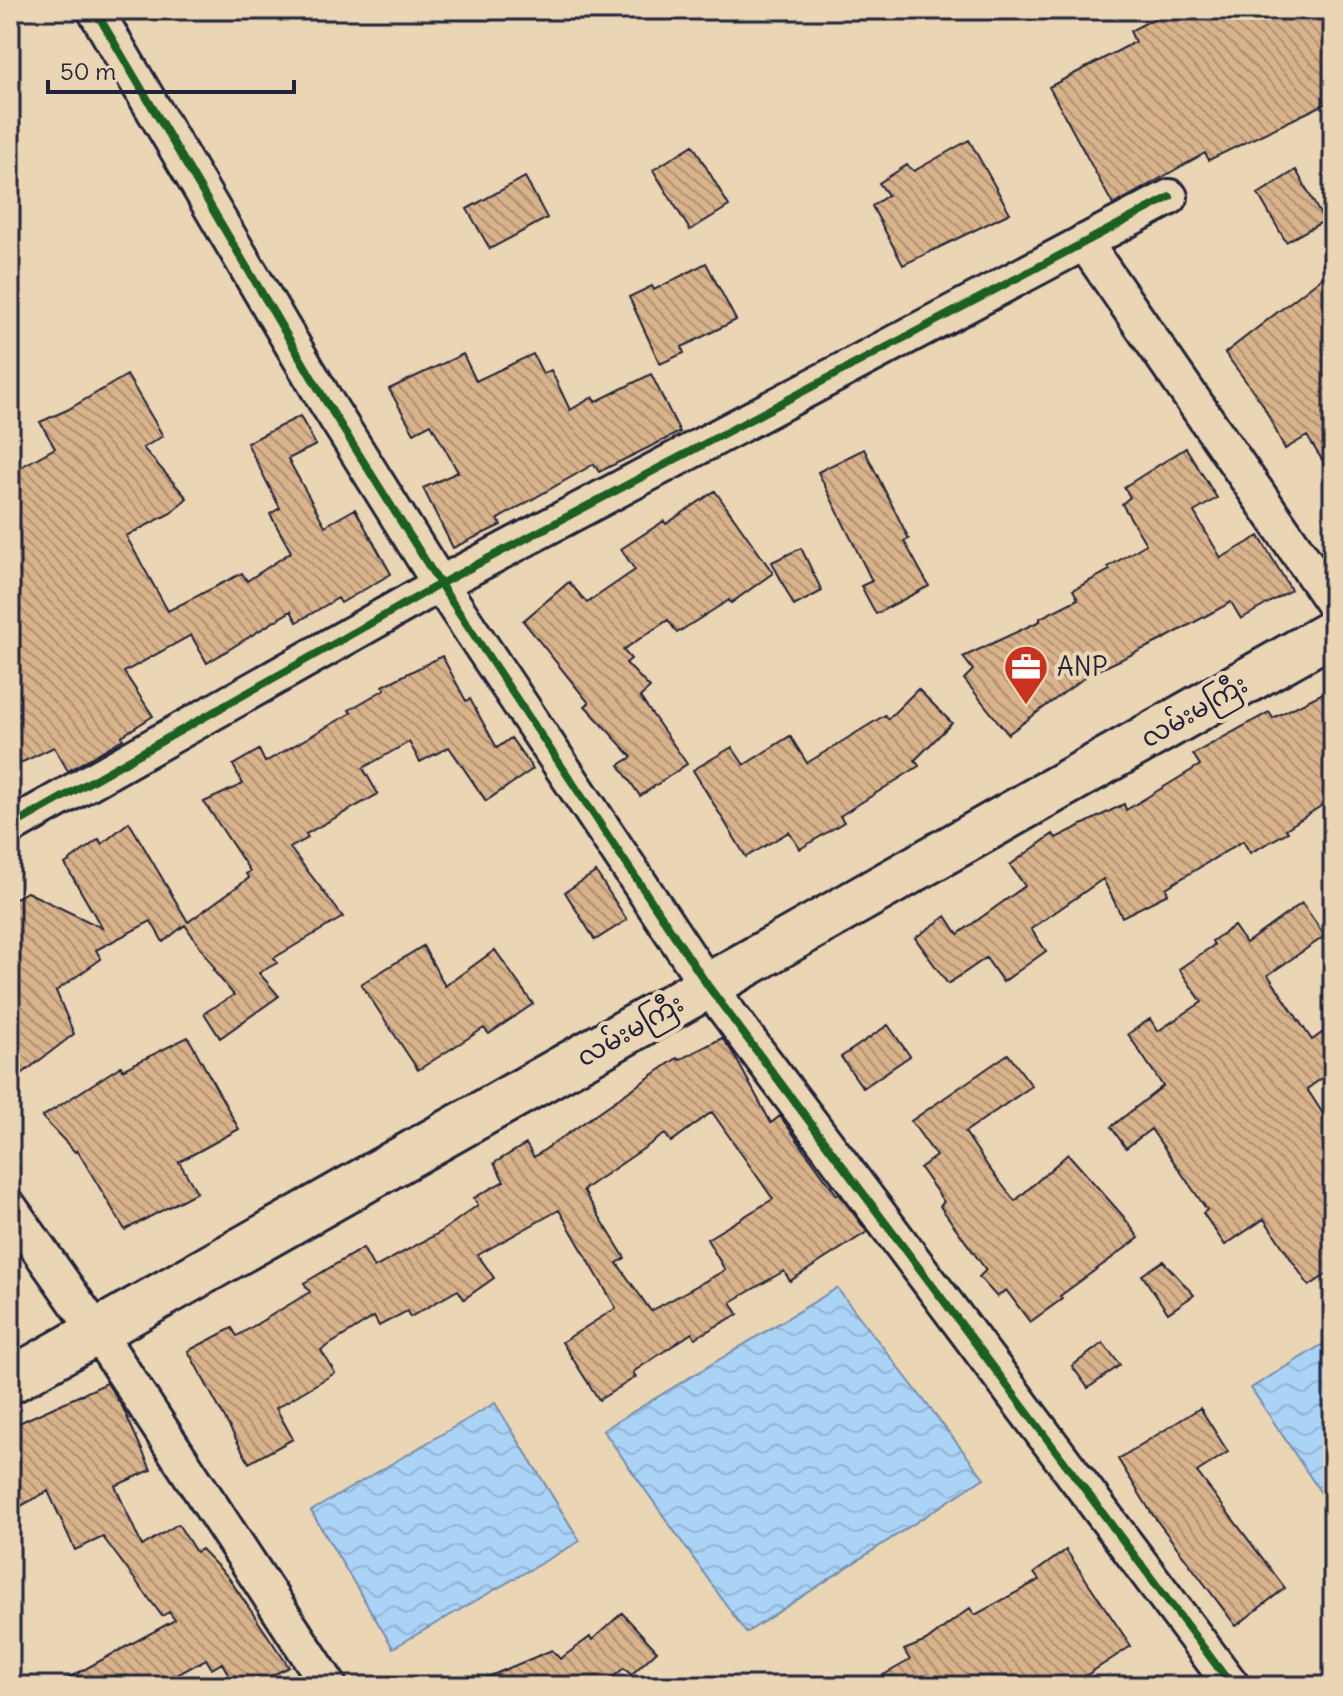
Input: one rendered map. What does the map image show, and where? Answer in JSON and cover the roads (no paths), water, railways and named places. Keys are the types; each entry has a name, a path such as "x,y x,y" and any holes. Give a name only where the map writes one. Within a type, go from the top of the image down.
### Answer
{"main road":[{"name":"လမ်းမကြီး","path":"10,1381 1333,632"}],"street":[{"path":"95,10 325,400 440,584 708,986 1232,1686"},
{"path":"10,827 440,584 1170,197"},
{"path":"1084,242 1333,603"},
{"path":"10,1208 97,1332 329,1686"}],"water":[{"path":"837,1288 984,1478 746,1633 603,1430"},
{"path":"1333,1338 1333,1503 1329,1505 1251,1388"},
{"path":"495,1403 580,1541 393,1648 311,1511"}],"place":[{"name":"ANP","path":"1026,706"}]}
